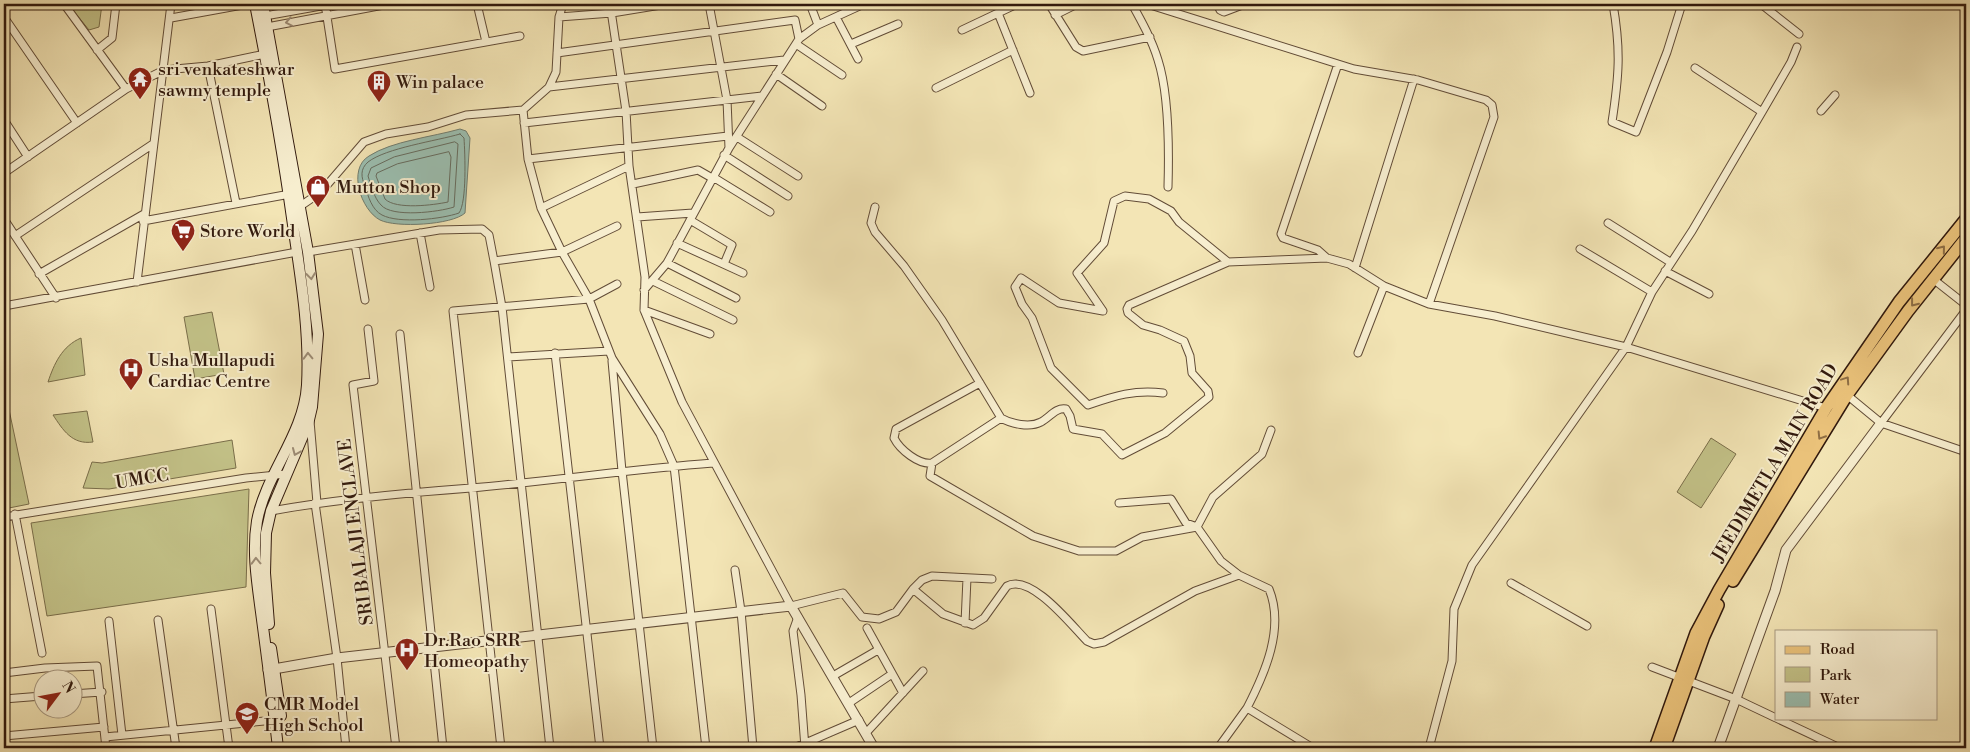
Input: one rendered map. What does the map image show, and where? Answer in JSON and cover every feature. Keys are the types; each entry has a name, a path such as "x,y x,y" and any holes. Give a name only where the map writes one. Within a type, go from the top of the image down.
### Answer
{"main road":[{"path":"255,4 318,334 315,391 309,418 271,511 266,533 265,573 278,748"},
{"path":"263,4 300,206 306,330 307,388 295,431 274,474 257,520 255,544 256,576 285,748"},
{"name":"JEEDIMETLA MAIN ROAD","path":"1655,748 1683,679 1708,609 1826,408 1899,302 1966,219"},
{"name":"JEEDIMETLA MAIN ROAD","path":"1664,748 1683,679 1718,604 1847,395 1933,279 1966,238"}],"street":[{"path":"64,4 126,89"},
{"path":"97,50 112,38 116,4"},
{"path":"137,282 172,4"},
{"path":"171,18 248,4"},
{"path":"265,16 327,4 335,69 520,36"},
{"path":"267,27 389,4"},
{"path":"477,4 486,42"},
{"path":"300,206 321,192 364,142 386,134 428,127 466,115 523,110 549,87 556,72 559,18 563,4"},
{"path":"610,4 626,111 629,147 628,166 633,184 645,277 644,310 682,402 713,463 791,606 849,702 874,748"},
{"path":"559,18 612,13 667,4"},
{"path":"710,4 727,100 729,148"},
{"path":"810,4 818,25"},
{"path":"644,291 667,263 724,155 798,41 818,25 864,4"},
{"path":"962,30 1017,4"},
{"path":"1049,4 1076,47 1083,51 1150,37"},
{"path":"1055,15 1077,4"},
{"path":"1132,4 1150,37 1162,77 1169,146 1168,187"},
{"path":"1147,4 1354,69 1414,79 1486,100 1494,111 1429,304"},
{"path":"1216,4 1224,12 1245,4"},
{"path":"1612,4 1618,36 1619,74 1612,122 1636,132 1667,52 1682,4"},
{"path":"1761,4 1799,34"},
{"path":"1960,4 1966,9"},
{"path":"998,13 1030,93"},
{"path":"4,17 77,123"},
{"path":"836,17 858,59"},
{"path":"557,53 716,33 795,20 798,41 842,75"},
{"path":"850,44 898,24"},
{"path":"1429,748 1452,661 1454,609 1472,565 1626,347 1652,292 1692,231 1792,62 1797,47"},
{"path":"936,88 1013,50"},
{"path":"4,173 126,89 164,70 208,66 265,54"},
{"path":"549,87 784,60"},
{"path":"1327,258 1318,250 1283,238 1281,234 1338,64"},
{"path":"208,66 236,203"},
{"path":"1695,68 1762,112"},
{"path":"776,74 822,106"},
{"path":"1355,268 1414,79"},
{"path":"1821,111 1835,95"},
{"path":"524,123 762,96"},
{"path":"523,110 528,159 541,208 562,252 589,299 610,354 660,434 674,466 706,748"},
{"path":"4,120 28,157"},
{"path":"528,159 728,136"},
{"path":"737,137 798,176"},
{"path":"15,236 154,144"},
{"path":"724,155 788,196"},
{"path":"541,208 628,166"},
{"path":"633,184 698,170 770,212"},
{"path":"39,274 144,218 290,194"},
{"path":"1163,393 1146,391 1117,394 1088,405 1051,368 1032,318 1015,288 1021,278 1059,303 1103,311 1077,273 1104,242 1114,202 1125,196 1149,199 1171,211 1179,222 1228,262"},
{"path":"875,207 871,223 875,232 904,266 942,320 1001,418 1018,424 1037,423 1058,410 1066,409 1073,429 1106,436 1122,455 1165,433 1207,401 1209,397 1208,391 1192,373 1190,356 1184,341 1160,330 1143,325 1128,314 1127,308 1129,305 1228,262 1327,258 1355,268 1384,286 1429,304 1495,316 1626,347 1826,408"},
{"path":"637,217 691,216 732,245 724,264"},
{"path":"4,219 56,298"},
{"path":"1608,223 1670,262"},
{"path":"494,260 562,252 617,226"},
{"path":"4,306 302,252 420,233 482,229 488,235 502,307 550,748"},
{"path":"420,233 430,288"},
{"path":"677,243 743,273"},
{"path":"355,244 365,300"},
{"path":"1580,249 1652,292"},
{"path":"667,263 736,298"},
{"path":"1665,271 1709,294"},
{"path":"1933,279 1966,305"},
{"path":"653,281 733,320"},
{"path":"501,748 453,311 589,299 617,284"},
{"path":"1358,353 1384,286"},
{"path":"644,310 710,334"},
{"path":"1718,748 1775,591 1786,550 1966,310"},
{"name":"SRI BALAJI ENCLAVE","path":"368,329 374,381 353,385 396,748"},
{"path":"400,334 443,748"},
{"path":"508,356 555,353 610,354"},
{"path":"555,353 600,748"},
{"path":"610,354 652,748"},
{"path":"980,383 896,429 894,438 896,443 920,461 932,462 1001,418"},
{"path":"1847,395 1881,423 1966,452"},
{"path":"309,418 316,503 337,658 346,748"},
{"path":"1197,527 1213,497 1262,454 1270,430"},
{"path":"932,462 930,476 978,506 1033,536 1080,551 1116,551 1142,537 1197,527"},
{"path":"271,511 316,503 416,491 472,488 569,476 713,463"},
{"name":"UMCC","path":"4,517 274,474 286,474"},
{"path":"1119,502 1171,499 1186,523 1197,527 1211,551 1239,575 1269,589 1274,601 1275,631 1270,652 1248,708 1218,748"},
{"path":"15,514 42,653"},
{"path":"735,570 741,611 753,748"},
{"path":"913,589 943,614 965,623 979,623 1007,586 1015,584 1037,591 1087,641 1094,644 1104,642 1195,592 1239,575"},
{"path":"271,669 385,652 791,606 842,593 862,617 879,619 896,612 913,589 922,580 932,576 992,579"},
{"path":"965,623 967,578"},
{"path":"1511,583 1587,626"},
{"path":"211,609 229,748"},
{"path":"798,617 793,631 802,695 804,747"},
{"path":"158,620 175,730 176,748"},
{"path":"109,621 122,735"},
{"path":"867,628 902,693"},
{"path":"833,676 878,650"},
{"path":"4,673 97,666 102,692 106,748"},
{"path":"1652,667 1736,699 1775,718"},
{"path":"866,732 923,671"},
{"path":"849,702 892,674"},
{"path":"82,693 102,692"},
{"path":"4,699 32,697"},
{"path":"1248,708 1313,748"},
{"path":"105,737 275,720"},
{"path":"794,748 804,747 859,720"},
{"path":"1780,720 1840,748"},
{"path":"4,736 104,727"}],"green space":[{"path":"68,4 102,4 99,27 89,30"},
{"path":"212,312 224,374 195,379 184,317"},
{"path":"81,338 85,375 48,382 60,356 74,341"},
{"path":"4,386 29,504 4,509"},
{"path":"87,411 93,442 74,439 65,431 53,415"},
{"path":"1711,438 1736,454 1701,508 1677,492"},
{"path":"232,440 236,468 109,489 83,488 92,462 102,463"},
{"path":"249,489 246,587 47,616 31,523"}],"water":[{"path":"460,129 466,131 470,138 465,213 437,223 424,224 398,224 380,220 373,215 362,199 359,189 359,170 362,162 378,151 389,147"}],"place":[{"name":"sri venkateshwar sawmy temple","path":"140,100"},
{"name":"Win palace","path":"379,103"},
{"name":"Mutton Shop","path":"318,208"},
{"name":"Store World","path":"183,252"},
{"name":"Usha Mullapudi Cardiac Centre","path":"131,391"},
{"name":"Dr.Rao SRR Homeopathy","path":"407,671"},
{"name":"CMR Model High School","path":"247,735"}]}
